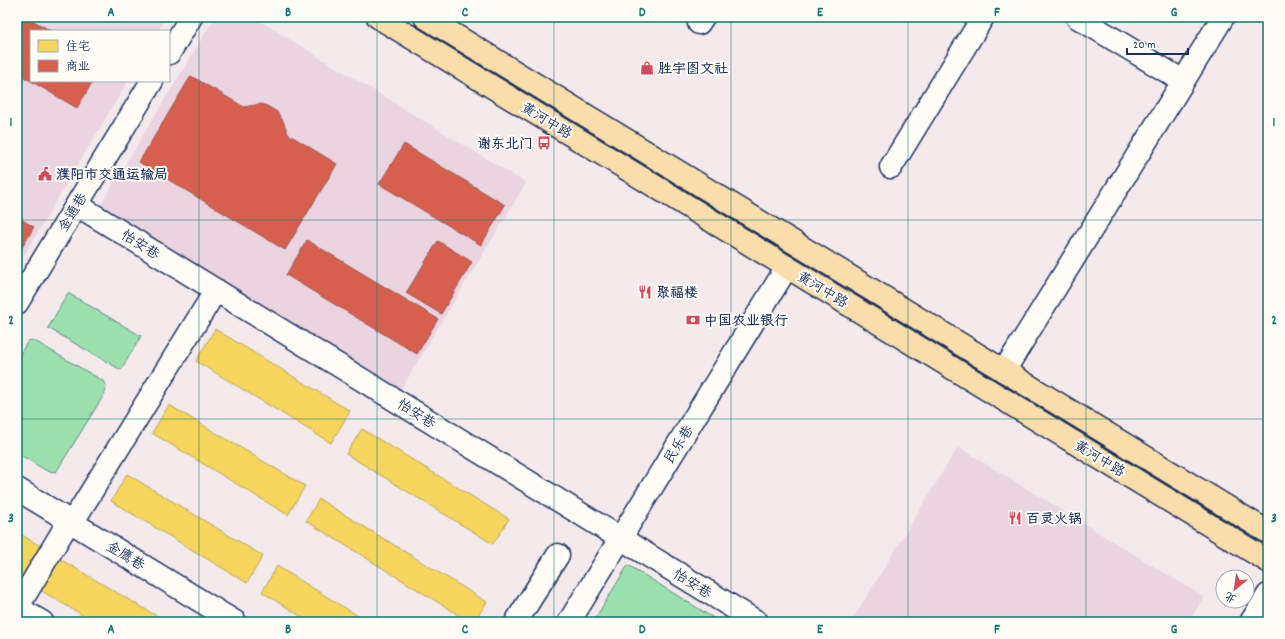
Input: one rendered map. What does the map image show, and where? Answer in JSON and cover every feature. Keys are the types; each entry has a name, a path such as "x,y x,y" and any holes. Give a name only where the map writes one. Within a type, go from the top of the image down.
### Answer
{"main road":[{"name":"黄河中路","path":"378,17 1268,561"},
{"name":"黄河中路","path":"425,17 1268,532"}],"street":[{"path":"170,51 191,17"},
{"path":"891,168 983,17"},
{"path":"1077,17 1183,81"},
{"path":"1004,371 1223,17"},
{"name":"金通巷","path":"18,298 77,205 151,82"},
{"name":"怡安巷","path":"77,205 757,622"},
{"name":"民乐巷","path":"569,622 787,267"},
{"path":"42,622 17,608 216,290"},
{"name":"金鹰巷","path":"17,489 235,622"},
{"path":"516,622 558,555"},
{"path":"1251,622 1268,595"}],"shaded area":[{"name":"濮阳市交通运输局","path":"17,17 167,17 159,30 30,30 30,82 127,82 17,267"},
{"path":"215,17 253,17 526,183 401,389 100,206"},
{"path":"958,447 1204,597 1189,622 851,622"}],"green space":[{"path":"68,293 141,336 121,370 48,328"},
{"path":"33,340 103,381 106,386 105,393 56,472 47,471 17,453 17,359 28,341"},
{"path":"628,565 720,622 593,622"}],"building: 住宅":[{"path":"215,329 350,411 331,443 196,361"},
{"path":"169,405 305,486 288,515 152,433"},
{"path":"362,429 509,519 493,544 346,454"},
{"path":"127,474 263,556 247,583 111,501"},
{"path":"319,499 487,602 474,622 470,622 306,521"},
{"path":"17,532 42,547 24,578 17,574"},
{"path":"58,558 167,622 94,622 40,590"},
{"path":"277,566 368,622 310,622 262,592"}],"building: 商业":[{"path":"17,17 27,17 49,30 30,30 30,81 17,73"},
{"path":"191,76 244,107 261,104 277,112 283,121 288,134 337,164 285,250 139,162"},
{"path":"32,82 92,82 77,108"},
{"path":"404,144 505,205 481,245 379,184"},
{"path":"17,217 34,227 17,256"},
{"path":"307,240 438,319 417,354 286,275"},
{"path":"438,241 472,262 441,314 406,293"}],"place":[{"name":"胜宇图文社","path":"647,68"},
{"name":"谢东北门","path":"544,143"},
{"name":"濮阳市交通运输局","path":"45,174"},
{"name":"聚福楼","path":"645,292"},
{"name":"中国农业银行","path":"693,320"},
{"name":"百灵火锅","path":"1015,518"}]}
